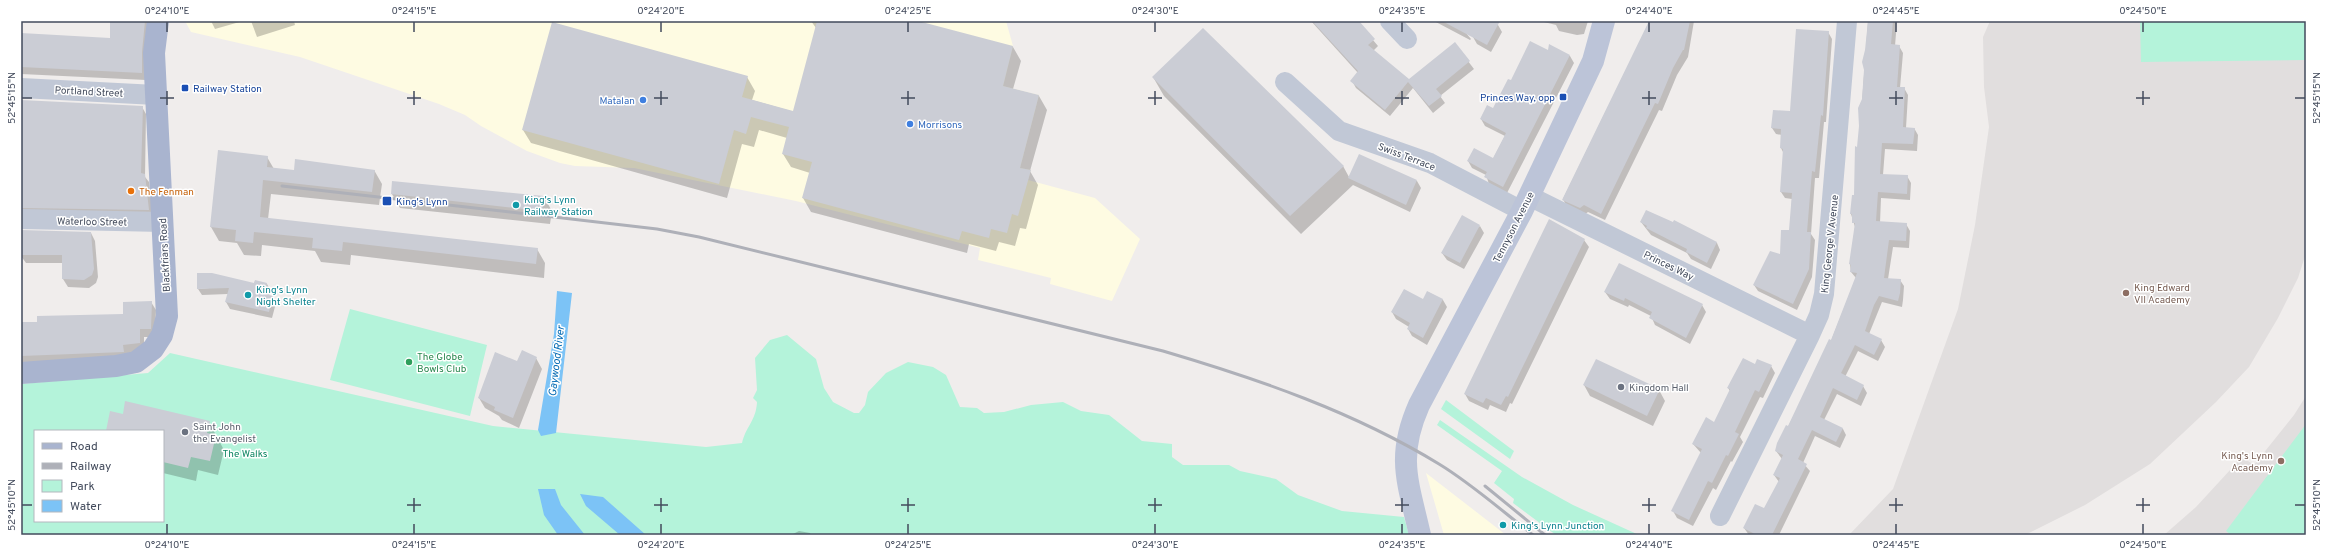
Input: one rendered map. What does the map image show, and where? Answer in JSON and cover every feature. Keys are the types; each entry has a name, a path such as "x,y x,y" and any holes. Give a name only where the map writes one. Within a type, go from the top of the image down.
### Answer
{"main road":[{"name":"Blackfriars Road","path":"21,373 116,366 136,362 153,349 162,336 167,316 154,53 158,21"},
{"name":"Tennyson Avenue","path":"1420,535 1406,471 1406,445 1409,428 1419,405 1525,203 1593,60 1604,21"}],"street":[{"path":"1390,21 1407,39"},
{"name":"King George V Avenue","path":"1720,516 1819,315 1824,294 1828,264 1847,21"},
{"name":"Portland Street","path":"21,88 156,94"},
{"name":"Swiss Terrace","path":"1289,93 1339,131 1430,163 1525,203"},
{"name":"Princes Way","path":"1525,203 1810,335"},
{"name":"Waterloo Street","path":"21,219 163,222"}],"shaded area":[{"path":"185,21 1006,21 1013,46 1003,86 1039,95 1020,168 1031,170 1028,180 1095,198 1140,239 1112,301 1050,284 1051,278 978,260 980,248 796,201 634,168 575,166 560,163 527,151 481,126 465,115 439,104 300,57 191,32"},
{"name":"King Edward VII Academy","path":"1990,21 2306,21 2306,253 2298,278 2278,318 2249,367 2216,402 2150,464 2085,505 2025,535 1849,535 1893,489 1958,309 1975,225 1989,127 1984,87 1983,37"},
{"name":"King's Lynn Academy","path":"2306,396 2306,535 2164,535 2196,507 2242,457 2254,465 2294,415"},
{"path":"1426,473 1488,521 1506,535 1444,535"}],"green space":[{"path":"2140,21 2306,21 2306,60 2141,62"},
{"name":"The Globe Bowls Club","path":"350,309 487,345 470,416 330,380"},
{"name":"The Walks","path":"787,335 816,359 824,388 833,402 854,413 859,413 865,405 868,392 886,373 908,362 933,367 946,375 960,407 977,408 984,413 1004,412 1031,405 1063,402 1081,411 1109,415 1142,441 1172,444 1172,457 1183,465 1229,465 1240,471 1276,479 1298,495 1342,511 1404,517 1409,535 21,535 21,384 148,373 170,353 493,426 706,447 742,443 756,409 757,402 753,398 757,390 755,358 770,340"},
{"path":"1446,400 1514,451 1510,459 1441,409"},
{"path":"1440,420 1522,477 1573,505 1639,535 1556,535 1513,503 1514,499 1494,483 1502,471 1437,425"},
{"path":"2306,424 2306,535 2231,535 2226,531"}],"water":[{"name":"Gaywood River","path":"557,291 572,293 556,433 541,436 538,430 554,334"},
{"path":"538,489 555,489 561,505 585,535 558,535 544,515"},
{"path":"580,494 603,497 646,535 620,535 586,506"}],"building":[{"path":"110,21 145,21 142,52 142,73 21,67 21,33 110,38"},
{"name":"Morrisons","path":"817,21 918,21 1013,46 1003,86 1039,95 1020,168 1031,170 1018,216 1012,214 1007,233 991,229 989,238 962,231 959,240 802,198 812,162 782,154 789,127 751,117 746,134 734,130 719,184 522,130 552,22 748,76 742,97 793,111"},
{"path":"1312,21 1359,21 1375,39 1368,45 1409,79 1455,42 1470,61 1436,89 1442,96 1429,106 1408,82 1385,110 1350,81 1358,71"},
{"path":"1442,21 1500,21 1487,45"},
{"path":"1649,21 1690,21 1684,50 1673,68 1658,104 1655,103 1601,214 1584,205 1580,208 1562,200"},
{"path":"1868,21 1893,21 1891,44 1900,45 1897,87 1905,87 1903,127 1915,128 1913,144 1882,143 1880,174 1908,175 1907,194 1878,192 1876,221 1907,223 1906,241 1889,240 1884,278 1901,279 1900,293 1898,301 1879,296 1874,305 1865,331 1882,339 1874,355 1855,345 1841,373 1864,385 1857,400 1833,388 1820,417 1843,428 1836,442 1812,430 1798,459 1807,464 1772,535 1757,535 1743,528 1755,504 1764,508 1780,478 1773,475 1783,455 1775,451 1777,443 1786,425 1788,426 1829,339 1831,340 1857,273 1850,272 1851,265 1849,264 1855,223 1852,223 1852,214 1850,214 1852,195 1854,195 1855,146 1857,147 1859,126 1858,108 1862,99 1864,70 1862,62 1865,50"},
{"path":"1203,28 1344,166 1290,216 1152,77"},
{"path":"1796,29 1829,31 1823,116 1821,115 1815,172 1812,171 1807,232 1811,232 1809,269 1793,304 1753,285 1770,251 1780,254 1781,230 1789,230 1792,193 1780,192 1783,149 1780,148 1781,129 1771,128 1773,110 1790,111"},
{"path":"1530,41 1548,50 1549,44 1570,55 1503,187 1484,177 1487,172 1467,161 1474,148 1493,158 1506,133 1480,119 1487,105 1493,108 1508,79 1511,80"},
{"path":"21,100 143,106 141,173 145,174 149,210 21,208"},
{"name":"King's Lynn Railway Station","path":"218,150 268,156 267,167 294,170 295,159 375,170 372,192 263,180 260,217 538,248 536,264 343,242 342,251 312,248 313,238 254,232 253,243 235,241 236,230 210,227"},
{"path":"1359,154 1417,180 1406,205 1348,178"},
{"path":"392,181 544,196 542,211 391,194"},
{"path":"1646,210 1673,222 1674,220 1717,242 1707,263 1686,252 1687,249 1646,228 1647,226 1640,222"},
{"path":"1462,215 1480,225 1460,263 1441,253"},
{"path":"1549,219 1585,239 1508,397 1506,396 1501,405 1486,398 1483,403 1464,394"},
{"path":"21,230 91,232 94,269 92,275 84,280 62,279 62,255 21,255"},
{"path":"1619,263 1703,304 1686,338 1649,318 1652,312 1625,298 1624,301 1604,292"},
{"name":"King's Lynn Night Shelter","path":"197,273 212,273 254,283 255,280 267,283 265,294 273,296 269,312 225,302 229,288 197,289"},
{"path":"1404,289 1423,299 1427,291 1443,299 1423,338 1407,329 1410,323 1391,312"},
{"path":"152,301 151,329 140,329 140,343 123,345 124,352 21,356 22,322 37,322 37,316 123,314 123,302"},
{"name":"The Globe Bowls Club","path":"522,350 537,357 513,418 494,410 495,407 478,398 495,352 517,361"},
{"path":"1743,358 1755,364 1757,359 1772,365 1759,392 1755,390 1735,432 1739,434 1728,456 1726,455 1712,483 1708,481 1689,520 1671,511 1702,449 1692,444 1706,417 1714,422 1730,389 1727,388"},
{"name":"Kingdom Hall","path":"1596,359 1660,389 1647,416 1583,385"},
{"name":"Saint John the Evangelist","path":"125,401 210,421 207,433 216,435 210,461 191,457 188,468 164,462 164,430 106,430 110,411 123,414"}],"railway":[{"path":"282,186 657,229 699,237 1163,351 1270,385 1305,398 1373,428 1407,445 1451,472 1533,535"},
{"path":"1485,486 1545,535"}],"place":[{"name":"Railway Station","path":"185,88"},
{"name":"Princes Way, opp","path":"1563,97"},
{"name":"Matalan","path":"643,100"},
{"name":"Morrisons","path":"910,124"},
{"name":"The Fenman","path":"131,191"},
{"name":"King's Lynn","path":"387,201"},
{"name":"King's Lynn Railway Station","path":"516,205"},
{"name":"King Edward VII Academy","path":"2126,293"},
{"name":"King's Lynn Night Shelter","path":"248,295"},
{"name":"The Globe Bowls Club","path":"409,362"},
{"name":"Kingdom Hall","path":"1621,387"},
{"name":"Saint John the Evangelist","path":"185,432"},
{"name":"King's Lynn Academy","path":"2281,461"},
{"name":"King's Lynn Junction","path":"1503,525"}]}
